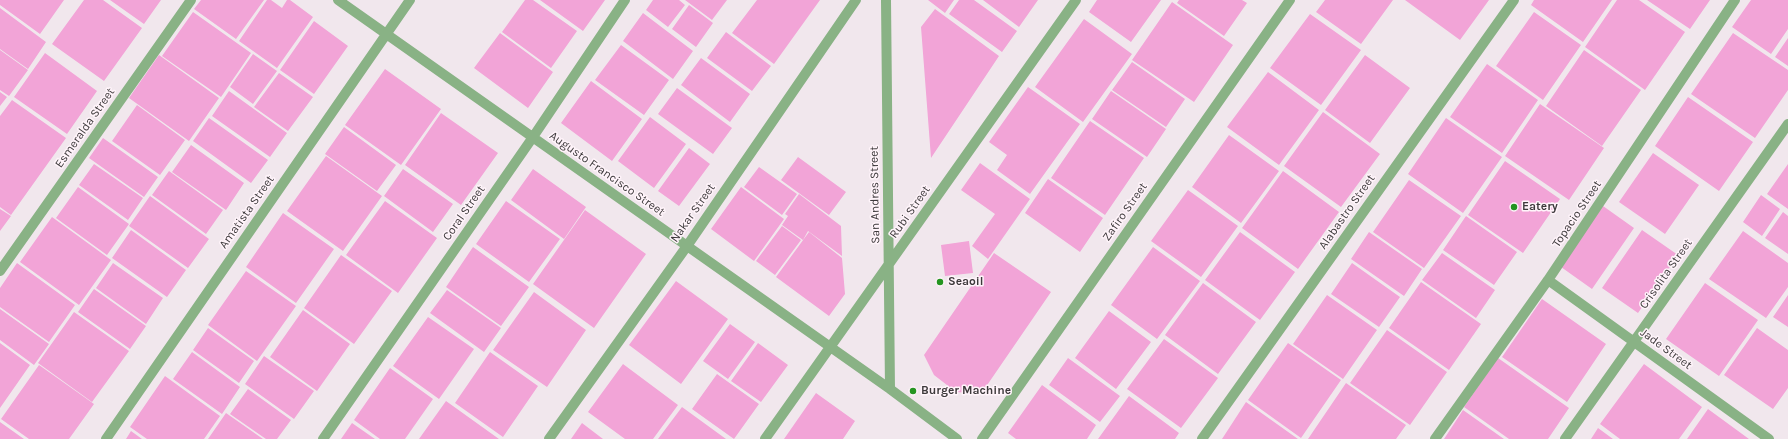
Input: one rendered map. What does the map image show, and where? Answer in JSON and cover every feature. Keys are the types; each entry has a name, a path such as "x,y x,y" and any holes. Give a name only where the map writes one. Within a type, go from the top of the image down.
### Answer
{"street":[{"name":"Esmeralda Street","path":"0,271 191,0"},
{"name":"Augusto Francisco Street","path":"338,0 830,347 957,439"},
{"name":"Amatista Street","path":"106,439 410,0"},
{"name":"Coral Street","path":"323,439 533,137 625,0"},
{"name":"Nakar Street","path":"549,439 687,246 856,0"},
{"name":"San Andres Street","path":"886,0 890,390"},
{"name":"Rubi Street","path":"765,439 1076,0"},
{"name":"Zafiro Street","path":"982,439 1290,0"},
{"name":"Alabastro Street","path":"1202,439 1514,0"},
{"name":"Topacio Street","path":"1435,439 1548,280 1735,0"},
{"name":"Crisolita Street","path":"1565,439 1788,124"},
{"name":"Jade Street","path":"1548,280 1769,439"}],"building":[{"path":"0,0 64,0 40,34 0,5"},
{"path":"84,0 103,0 142,28 104,81 52,44"},
{"path":"110,0 161,0 144,24"},
{"path":"201,0 264,0 236,39 194,9"},
{"path":"267,0 271,0 282,8 287,0 290,0 313,17 277,68 239,41"},
{"path":"525,0 533,0 577,31 551,68 502,32"},
{"path":"540,0 605,0 583,31"},
{"path":"653,0 679,0 685,5 668,27 646,10"},
{"path":"685,0 727,0 712,20"},
{"path":"757,0 820,0 774,64 732,33"},
{"path":"928,0 954,0 945,13"},
{"path":"959,0 974,0 1017,31 1002,52 949,14"},
{"path":"983,0 1038,0 1019,27"},
{"path":"1097,0 1161,0 1131,42 1089,12"},
{"path":"1179,0 1242,0 1247,3 1224,36 1177,3"},
{"path":"1325,0 1393,0 1361,44 1316,12"},
{"path":"1405,0 1489,0 1460,40"},
{"path":"1534,0 1612,0 1583,42 1531,5"},
{"path":"1617,0 1639,0 1685,32 1645,90 1585,47"},
{"path":"1647,0 1710,0 1690,29"},
{"path":"1751,0 1788,0 1788,29 1771,54 1732,27"},
{"path":"1172,2 1233,45 1194,102 1132,60"},
{"path":"689,5 713,23 696,47 672,29"},
{"path":"0,8 46,42 28,69 0,49"},
{"path":"935,9 999,56 931,158 921,27"},
{"path":"193,12 251,53 221,97 162,56"},
{"path":"1534,12 1581,45 1543,100 1496,66"},
{"path":"643,13 693,51 673,79 623,41"},
{"path":"1310,14 1361,50 1321,105 1270,68"},
{"path":"1084,19 1132,54 1083,122 1035,87"},
{"path":"314,21 348,46 314,94 280,70"},
{"path":"726,32 771,66 752,91 707,58"},
{"path":"500,33 553,72 528,108 474,68"},
{"path":"1733,33 1788,70 1788,90 1755,138 1691,94"},
{"path":"1788,38 1788,66 1775,57"},
{"path":"621,45 669,80 644,115 595,80"},
{"path":"0,50 28,70 9,96 0,90"},
{"path":"1584,50 1641,90 1602,146 1546,106"},
{"path":"45,53 97,91 67,134 14,97"},
{"path":"253,54 277,71 253,104 230,87"},
{"path":"159,55 219,98 189,141 129,98"},
{"path":"1365,55 1410,88 1370,143 1325,110"},
{"path":"701,58 750,94 730,122 681,85"},
{"path":"1132,62 1185,99 1166,127 1112,90"},
{"path":"1487,64 1538,100 1502,153 1450,117"},
{"path":"385,69 441,109 401,165 345,125"},
{"path":"1268,72 1319,110 1279,165 1227,127"},
{"path":"279,73 313,97 288,131 254,107"},
{"path":"591,81 642,119 612,161 561,123"},
{"path":"1028,87 1080,124 1030,194 997,170 1007,155 989,142"},
{"path":"677,88 732,128 713,154 658,114"},
{"path":"229,91 287,133 270,157 212,116"},
{"path":"1111,91 1166,129 1147,157 1092,119"},
{"path":"0,92 7,97 0,106"},
{"path":"1688,97 1753,142 1719,191 1655,146"},
{"path":"12,100 66,138 11,215 0,207 0,116"},
{"path":"1540,104 1604,148 1569,200 1505,156"},
{"path":"137,105 185,140 160,175 112,141"},
{"path":"1323,112 1380,154 1341,207 1284,166"},
{"path":"441,113 498,153 461,205 405,165"},
{"path":"650,117 686,144 654,188 618,161"},
{"path":"209,118 268,160 251,183 193,141"},
{"path":"1446,118 1502,157 1463,213 1408,174"},
{"path":"1090,121 1144,158 1105,215 1051,178"},
{"path":"344,127 396,165 377,191 325,154"},
{"path":"1229,135 1279,171 1241,223 1192,187"},
{"path":"103,138 158,177 144,197 89,158"},
{"path":"191,145 244,183 226,210 172,172"},
{"path":"689,148 710,164 679,206 658,191"},
{"path":"1653,153 1699,185 1665,234 1619,202"},
{"path":"326,156 382,196 343,251 287,211"},
{"path":"798,157 846,192 829,215 781,180"},
{"name":"Eatery","path":"1505,161 1560,199 1523,253 1468,215"},
{"path":"980,163 1030,199 988,259 972,246 995,214 961,190"},
{"path":"94,164 143,198 128,220 79,185"},
{"path":"1788,164 1788,209 1767,194"},
{"path":"759,167 797,194 782,215 744,187"},
{"path":"403,169 453,204 433,232 384,196"},
{"path":"533,169 586,207 564,239 511,200"},
{"path":"169,171 223,210 206,234 152,195"},
{"path":"1283,171 1339,212 1298,269 1242,228"},
{"path":"1048,179 1103,218 1080,252 1025,213"},
{"path":"1409,180 1461,216 1424,268 1373,232"},
{"path":"78,187 129,224 107,255 56,218"},
{"path":"741,187 784,219 754,261 711,229"},
{"path":"1188,190 1238,226 1201,277 1151,241"},
{"path":"799,194 841,226 842,256 808,231 803,240 782,225 788,216 785,214"},
{"path":"1761,195 1780,209 1762,236 1743,222"},
{"path":"150,196 209,239 188,268 129,226"},
{"path":"385,201 437,238 398,293 346,255"},
{"path":"506,201 560,239 529,282 476,244"},
{"path":"1603,206 1634,228 1592,289 1561,267"},
{"path":"0,209 11,216 0,231"},
{"path":"585,210 646,254 594,328 533,284"},
{"path":"1783,212 1788,216 1788,254 1765,238"},
{"path":"283,213 334,249 296,303 246,267"},
{"path":"1466,216 1517,252 1494,285 1443,250"},
{"path":"52,217 111,260 79,305 20,262"},
{"path":"782,226 801,240 775,275 756,261"},
{"path":"131,230 186,270 167,297 112,258"},
{"path":"1642,230 1678,255 1638,313 1602,288"},
{"path":"1743,231 1788,263 1788,287 1766,318 1709,279"},
{"path":"809,232 842,258 845,294 829,316 776,277"},
{"path":"1240,232 1295,272 1260,320 1205,280"},
{"path":"1369,232 1422,269 1404,296 1351,259"},
{"path":"969,241 973,273 945,276 941,245"},
{"path":"473,247 529,287 501,326 446,287"},
{"path":"1153,247 1200,281 1157,339 1111,305"},
{"path":"994,253 1051,292 981,394 956,392 934,375 924,355"},
{"path":"1442,253 1495,290 1476,318 1422,280"},
{"path":"341,255 392,291 354,344 304,308"},
{"path":"17,263 75,305 49,342 0,307 0,288"},
{"path":"113,263 163,298 146,324 96,288"},
{"path":"1352,263 1400,297 1379,327 1331,294"},
{"path":"246,271 296,306 257,361 208,325"},
{"path":"676,281 728,319 681,384 629,345"},
{"path":"1421,282 1481,324 1449,370 1389,328"},
{"path":"1203,283 1256,322 1218,374 1165,335"},
{"path":"1705,283 1758,320 1719,376 1666,339"},
{"path":"94,289 146,326 130,349 78,312"},
{"path":"447,290 501,328 484,352 430,313"},
{"path":"534,292 586,330 547,387 493,350"},
{"path":"1327,295 1377,330 1343,379 1293,344"},
{"path":"1788,295 1788,327 1773,317"},
{"path":"1542,299 1606,344 1567,402 1502,357"},
{"path":"0,309 49,344 34,365 0,340"},
{"path":"303,310 350,344 317,391 270,357"},
{"path":"1109,311 1151,342 1116,389 1075,358"},
{"path":"74,312 129,351 92,402 38,363"},
{"path":"428,317 474,349 439,399 393,366"},
{"path":"730,324 755,342 728,379 703,361"},
{"path":"208,328 254,361 239,383 193,350"},
{"path":"1757,328 1788,350 1788,388 1773,409 1724,375"},
{"path":"1387,330 1447,372 1410,425 1350,383"},
{"path":"1164,339 1218,378 1181,428 1127,389"},
{"path":"0,343 30,365 0,408"},
{"path":"758,343 788,365 761,402 731,381"},
{"path":"1288,343 1341,380 1301,438 1248,400"},
{"path":"192,352 240,387 222,414 173,379"},
{"path":"490,352 538,386 503,437 455,403"},
{"path":"264,356 314,391 294,419 245,384"},
{"path":"1068,358 1120,396 1100,422 1049,385"},
{"path":"1498,358 1569,408 1548,439 1509,439 1464,407"},
{"path":"623,364 678,405 653,439 625,439 588,412"},
{"path":"1644,364 1702,407 1679,439 1620,439 1600,424"},
{"path":"39,365 94,404 69,439 29,439 1,419"},
{"path":"390,368 433,399 405,439 380,439 354,420"},
{"path":"717,374 759,404 734,439 692,409"},
{"path":"165,376 220,416 204,439 147,439 130,427"},
{"path":"1346,383 1406,425 1396,439 1308,439"},
{"path":"1042,385 1096,425 1087,439 1016,439 1008,433"},
{"path":"248,389 291,420 277,439 266,439 230,414"},
{"path":"816,393 855,421 843,439 784,439"},
{"path":"1129,396 1179,433 1175,439 1098,439"},
{"path":"446,401 499,439 419,439"},
{"path":"1246,402 1298,439 1222,439"},
{"path":"682,407 726,439 658,439"},
{"path":"1708,409 1749,439 1687,439"},
{"path":"1463,410 1504,439 1444,439"},
{"path":"226,413 263,439 208,439"},
{"path":"0,422 24,439 0,439"},
{"path":"352,423 375,439 341,439"},
{"path":"582,423 603,439 571,439"},
{"path":"1598,428 1613,439 1591,439"},
{"path":"131,431 142,439 126,439"}],"place":[{"name":"Eatery","path":"1514,207"},
{"name":"Seaoil","path":"940,282"},
{"name":"Burger Machine","path":"913,391"}]}
